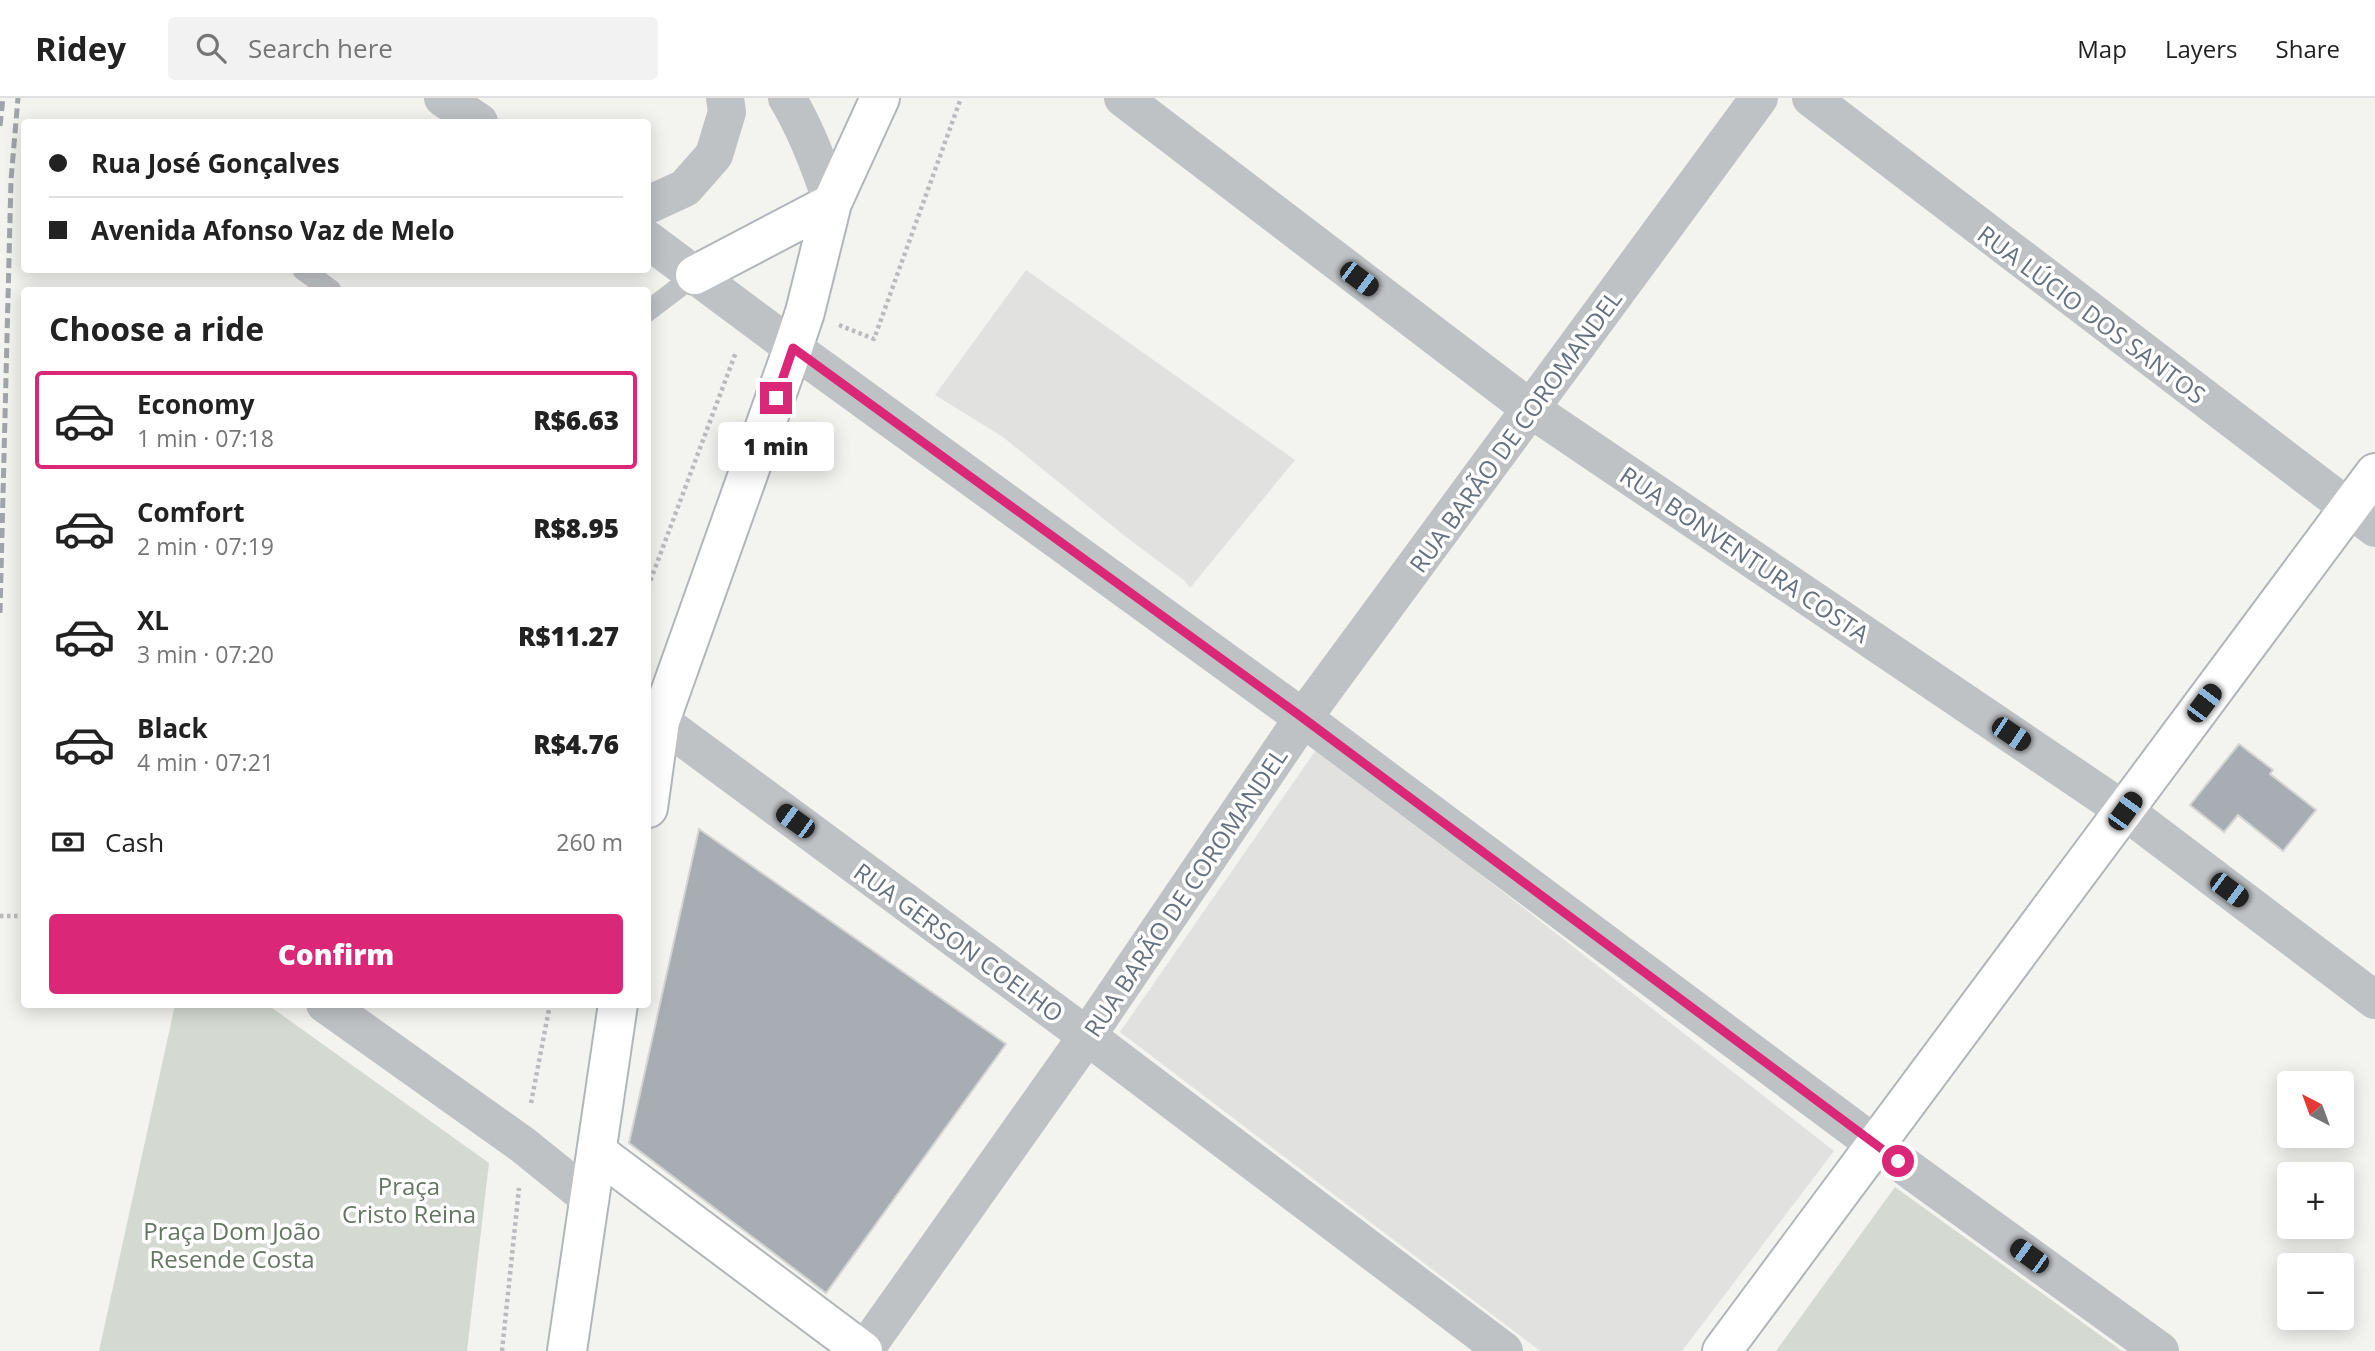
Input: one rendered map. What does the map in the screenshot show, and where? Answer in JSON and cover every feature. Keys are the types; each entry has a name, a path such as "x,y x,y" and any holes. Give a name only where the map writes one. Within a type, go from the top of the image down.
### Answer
{"main road":[{"path":"651,762 654,717 793,348 805,312 832,203 880,98"},
{"path":"695,275 832,203"},
{"path":"1722,1351 2125,811 2361,519 2375,473"},
{"path":"567,1351 617,1008"},
{"path":"597,1152 864,1351"}],"street":[{"path":"443,98 474,119"},
{"path":"651,204 685,188 714,155 727,112 725,98"},
{"path":"787,98 810,143 832,203"},
{"name":"RUA BONVENTURA COSTA","path":"1122,98 1531,410 2125,811 2375,1000"},
{"name":"RUA BARÃO DE COROMANDEL","path":"864,1351 1087,1036 1303,718 1759,98"},
{"name":"RUA LÚCIO DOS SANTOS","path":"1811,98 2361,519"},
{"path":"651,242 1303,718 1877,1146 2160,1351"},
{"name":"RUA GERSON COELHO","path":"654,717 1087,1036 1504,1351"},
{"path":"331,1008 523,1145 590,1199"}],"lane":[{"path":"307,273 327,287"},
{"path":"651,309 695,275"}],"path":[{"path":"0,916 21,916"}],"shaded area":[{"path":"1026,270 1295,460 1190,588 1185,581 1126,537 1003,437 935,395"},
{"path":"1318,747 1834,1151 1682,1351 1540,1351 1120,1032"}],"green space":[{"name":"Praça Dom João Resende Costa","path":"174,1008 272,1008 489,1163 467,1351 99,1351"},
{"path":"1895,1187 2122,1351 1776,1351"}],"building":[{"path":"2239,744 2273,770 2270,774 2316,810 2283,851 2238,815 2224,832 2190,805"},
{"path":"699,829 1006,1044 826,1293 629,1143"}],"railway":[{"path":"0,126 3,98"},
{"path":"0,613 11,180 18,98"}],"route":[{"path":"776,398 793,348 1303,718 1898,1161"}],"park label":[{"name":"Praça Cristo Reina","path":"409,1199"}]}
